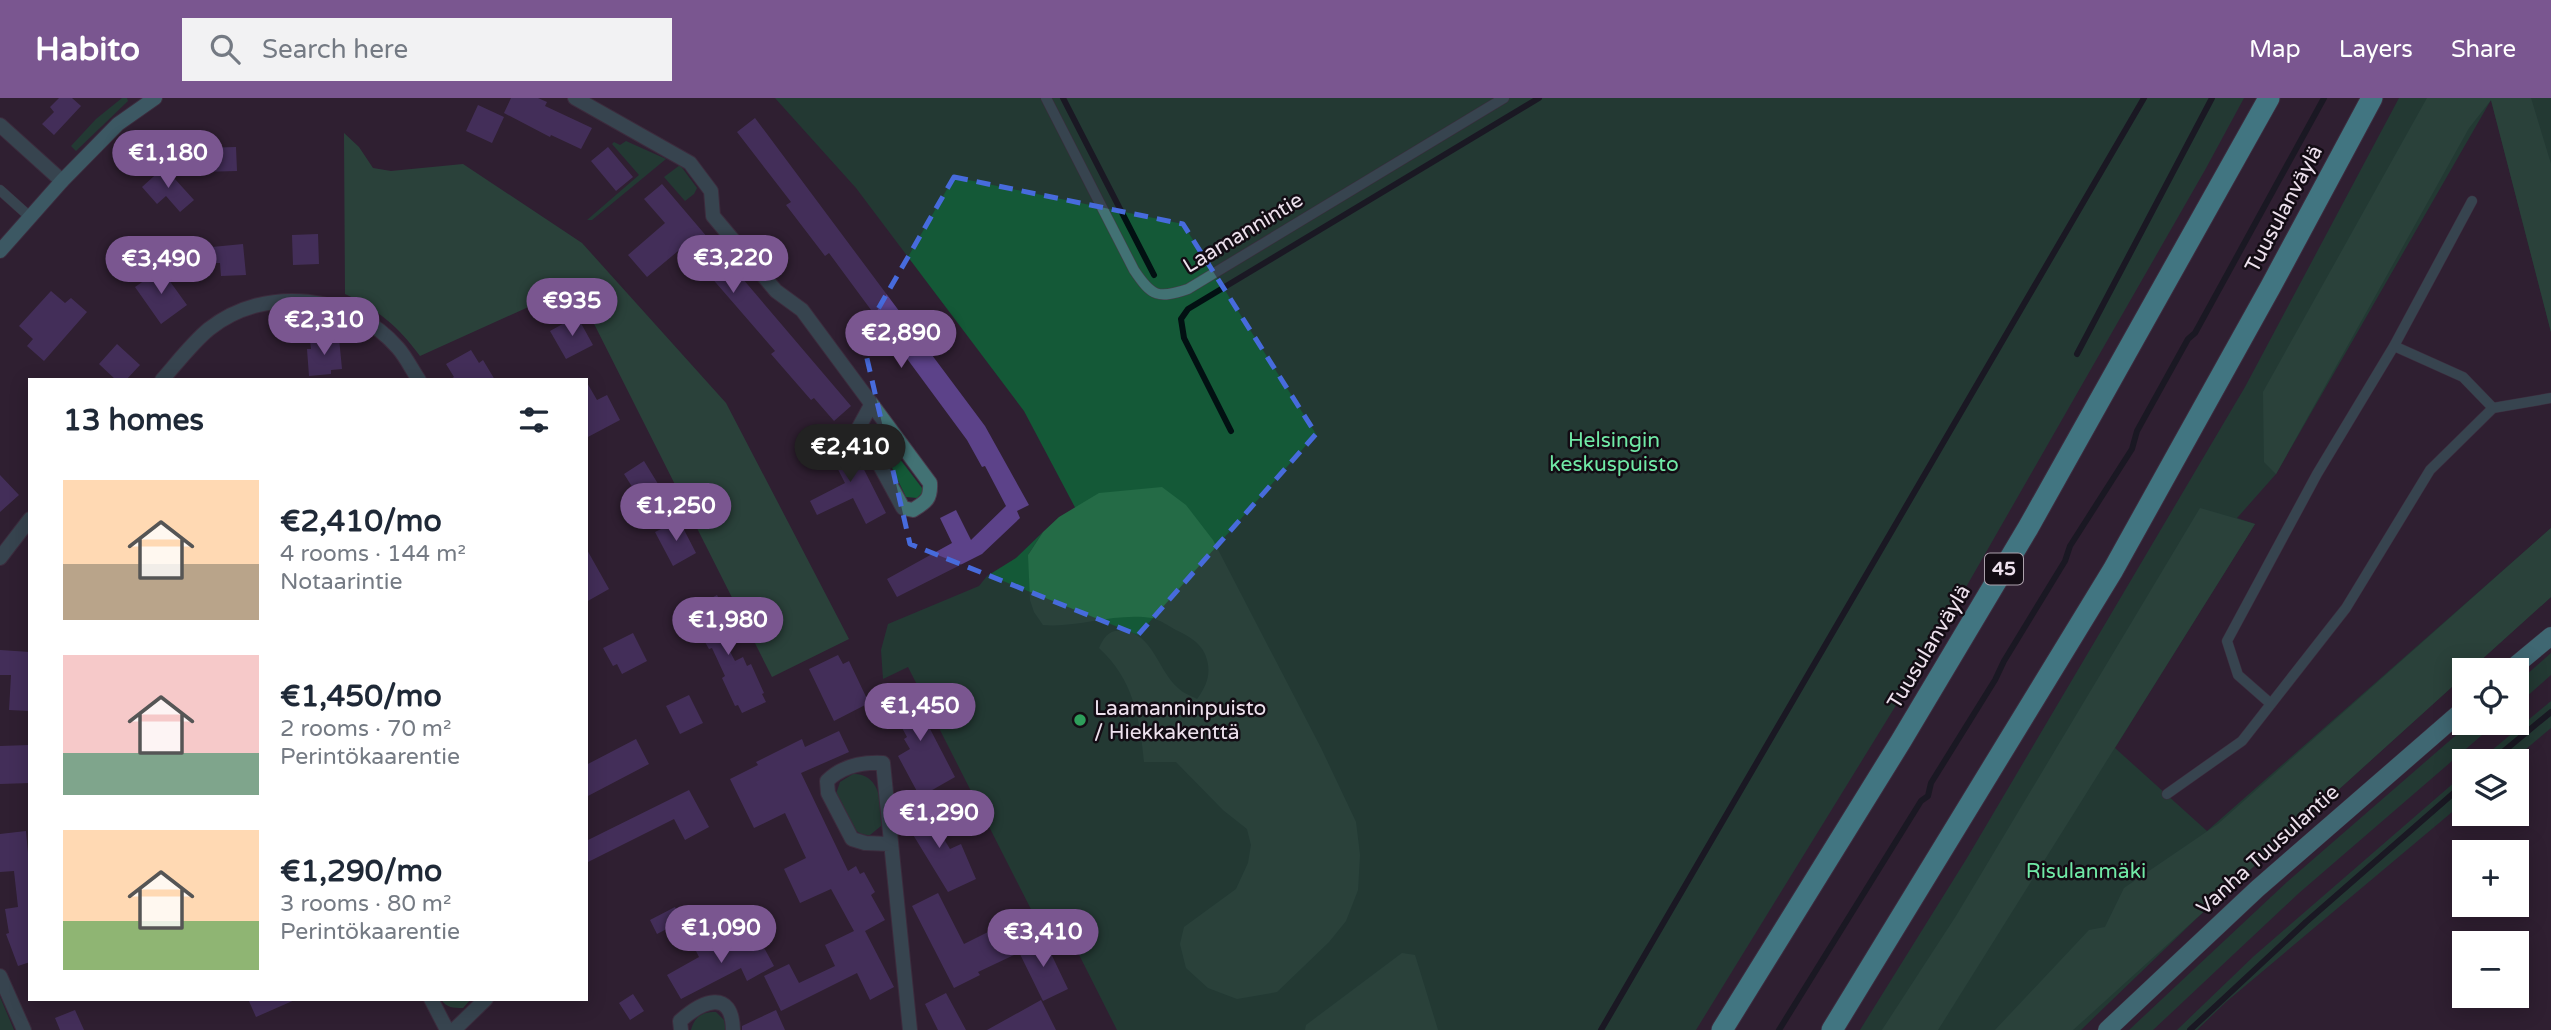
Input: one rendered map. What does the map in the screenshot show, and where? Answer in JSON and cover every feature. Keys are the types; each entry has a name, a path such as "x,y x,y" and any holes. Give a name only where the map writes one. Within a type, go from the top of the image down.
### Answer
{"highway":[{"name":"Tuusulanväylä","path":"1722,1030 1901,741 2028,528 2269,98"},
{"name":"Tuusulanväylä","path":"1832,1030 2113,570 2372,98"}],"main road":[{"path":"2524,658 2551,636"},
{"name":"Vanha Tuusulantie","path":"2106,1030 2257,889 2452,719"}],"street":[{"path":"0,251 62,181 118,124 155,98"},
{"path":"575,98 690,163 710,191 713,216 776,291 802,310 930,483 931,493 927,502 913,510 903,508 859,427 871,405"},
{"path":"0,125 62,181"},
{"path":"164,378 209,329 228,318 249,308 273,302 307,300 327,303 377,328 399,349 418,378"},
{"path":"0,558 28,522"},
{"path":"890,844 865,843 852,839 828,793 827,781 833,775 865,762 883,763 910,1030"},
{"path":"0,976 24,1030"},
{"path":"432,1001 447,1030"},
{"path":"454,1030 484,1001"},
{"path":"681,1030 680,1021 686,1015 700,1007 720,1002 729,1007 733,1017 733,1030"}],"lane":[{"name":"Laamannintie","path":"1046,98 1133,270 1144,286 1156,295 1166,296 1188,289 1504,98"},
{"path":"0,190 30,217"},
{"path":"2271,705 2238,675 2227,641 2317,474 2394,346 2472,201"},
{"path":"2394,346 2463,377 2493,408"},
{"path":"2167,794 2242,741 2346,608 2430,470 2493,408 2551,398"}],"highlighted area":[{"path":"954,177 1183,224 1316,434 1138,635 910,544 862,337"}],"green space":[{"path":"122,98 127,98 128,101 76,151 71,146 96,119"},
{"name":"Helsingin keskuspuisto","path":"775,98 2244,98 1930,650 1696,1030 1117,1030 1059,915 1039,925 908,667 883,679 881,650 888,624 979,586 987,576 1016,558 1043,532 1028,555 1078,513 1024,411 856,188"},
{"name":"Risulanmäki","path":"2399,98 2551,98 2551,332 2491,100 2276,474 2237,518 2255,524 2115,748 2207,831 2551,528 2551,597 2483,658 2452,658 2452,687 2197,918 2081,1030 1860,1030 1967,858 2245,387"},
{"path":"2427,98 2531,98 2551,164 2551,332 2491,100 2469,128 2276,474 2264,462 2263,392"},
{"path":"344,133 359,147 373,168 391,171 463,164 582,243 726,403 849,639 772,677 575,286 420,356 387,320 345,294"},
{"path":"626,141 666,159 592,220 587,220 639,175 612,144 614,142 620,145"},
{"path":"680,165 697,188 685,201 664,177"},
{"path":"874,425 922,488 922,493 917,498 906,497 873,429"},
{"path":"1162,487 1186,505 1213,540 1321,748 1356,822 1360,855 1358,890 1346,921 1329,942 1277,992 1237,999 1208,988 1186,968 1180,944 1184,927 1236,889 1248,863 1251,845 1247,829 1223,810 1176,762 1144,762 1133,700 1120,673 1099,648 1105,637 1111,633 1133,633 1148,645 1171,681 1197,699 1204,688 1208,672 1203,650 1197,642 1152,618 1124,617 1043,625 1030,600 1028,555 1043,532 1059,517 1099,493"},
{"path":"2200,508 2255,524 1938,1030 1882,1030 1956,916"},
{"path":"2551,528 2551,597 2483,658 2452,658 2452,687 2073,1030 1995,1030 2089,930 2105,927 2124,888 2218,824"},
{"path":"2551,653 2551,675 2529,694 2529,672"},
{"path":"2551,701 2551,728 2526,749 2493,749 2510,735 2529,735 2529,719"},
{"path":"2456,735 2482,735 2466,749 2452,749 2452,761 2299,893 2153,1030 2129,1030 2287,882"},
{"path":"853,774 869,779 878,792 881,826 870,835 857,832 852,827 836,794 840,782"},
{"path":"2452,784 2452,812 2226,1002 2197,1030 2177,1030 2254,956"},
{"path":"1402,953 1415,955 1438,1030 1305,1030 1306,1025"},
{"path":"0,997 14,1030 0,1030"},
{"path":"469,1001 463,1008 453,1008 443,1002"},
{"path":"716,1012 724,1020 726,1030 691,1030 700,1016"}],"building":[{"path":"59,98 72,98 81,106 54,135 42,124 54,112 50,107"},
{"path":"511,98 538,98 547,102 545,106 592,128 581,149 551,135 550,137 504,113"},
{"path":"478,105 504,117 492,143 466,131"},
{"path":"755,118 985,426 1029,505 1017,511 1020,518 982,554 897,597 887,579 952,543 940,518 956,510 971,540 1006,506 985,466 982,467 967,440 829,253 825,256 786,205 791,202 737,132"},
{"path":"236,147 237,171 201,172 200,148"},
{"path":"608,147 633,177 616,191 591,161"},
{"path":"164,167 194,200 180,212 166,196 157,204 142,187"},
{"path":"662,184 851,406 834,421 814,398 811,400 771,354 775,351 684,246 647,277 628,255 665,223 644,199"},
{"path":"318,234 319,264 293,265 292,235"},
{"path":"243,244 246,275 221,276 220,263 213,263 212,247"},
{"path":"161,269 187,305 161,324 135,287"},
{"path":"51,291 65,303 71,298 87,312 44,361 27,346 33,339 19,326"},
{"path":"577,316 593,345 566,359 550,331"},
{"path":"339,338 342,369 331,370 331,374 309,376 307,349 311,349 310,340"},
{"path":"117,344 140,365 128,378 114,378 99,364"},
{"path":"471,350 479,363 483,360 494,378 452,378 446,364"},
{"path":"588,384 597,400 607,395 620,420 588,437"},
{"path":"847,436 886,513 866,524 853,498 817,515 810,501 845,483 826,446"},
{"path":"644,461 663,492 643,504 624,474"},
{"path":"0,475 19,495 0,512"},
{"path":"679,520 696,553 673,566 655,532"},
{"path":"588,552 609,589 588,601"},
{"path":"717,595 727,614 723,616 729,627 720,633 735,661 743,657 747,666 751,664 766,702 742,713 738,705 735,706 722,678 725,676 712,648 709,649 695,625 699,622 691,609"},
{"path":"633,633 647,661 622,674 617,664 613,666 603,648"},
{"path":"0,650 28,652 28,711 9,710 11,675 0,675"},
{"path":"838,655 843,664 849,661 869,703 834,721 809,669"},
{"path":"914,685 934,722 928,725 955,777 920,797 898,756 910,749 904,739 907,737 887,700"},
{"path":"689,695 703,723 680,734 666,706"},
{"path":"839,731 849,752 801,773 848,871 856,866 860,874 864,872 875,892 871,895 885,920 865,931 894,987 870,1000 857,973 781,1011 764,976 789,964 799,983 835,966 825,945 854,931 831,889 800,903 784,869 806,858 785,813 754,828 730,779 758,765 756,762 802,739 805,747"},
{"path":"636,739 649,764 588,796 588,764"},
{"path":"28,745 28,783 0,784 0,746"},
{"path":"689,790 709,827 685,840 674,819 588,862 588,840"},
{"path":"922,803 950,849 961,844 976,879 948,892 901,815"},
{"path":"26,831 28,963 18,966 6,934 9,933 5,909 18,907 14,871 0,872 0,834"},
{"path":"938,893 964,944 1000,926 1014,955 978,972 980,975 954,988 912,906"},
{"path":"675,907 682,921 657,934 650,920"},
{"path":"756,933 774,966 747,981 741,968 681,999 667,975 699,957 694,947 708,939 717,955"},
{"path":"1043,937 1068,989 1043,1001 1018,950"},
{"path":"946,993 966,1030 938,1030 925,1004"},
{"path":"633,994 644,1011 630,1020 619,1003"},
{"path":"1041,1000 1056,1030 987,1030"},
{"path":"249,1001 292,1001 256,1017"},
{"path":"75,1010 84,1030 60,1030 55,1018"},
{"path":"776,1010 785,1030 742,1030 742,1026"}],"waterway":[{"path":"1063,98 1154,275"},
{"path":"1231,431 1184,338 1181,319 1188,309 1539,98"},
{"path":"1601,1030 2144,98"},
{"path":"2077,354 2212,98"},
{"path":"1779,1030 1921,801 1928,796 1931,783 2065,561 2070,546 2132,449 2137,431 2188,339 2195,333 2324,98"},
{"path":"2506,749 2551,712"},
{"path":"2190,1030 2306,922 2452,794"}],"place":[{"name":"Laamanninpuisto / Hiekkakenttä","path":"1080,720"}]}
